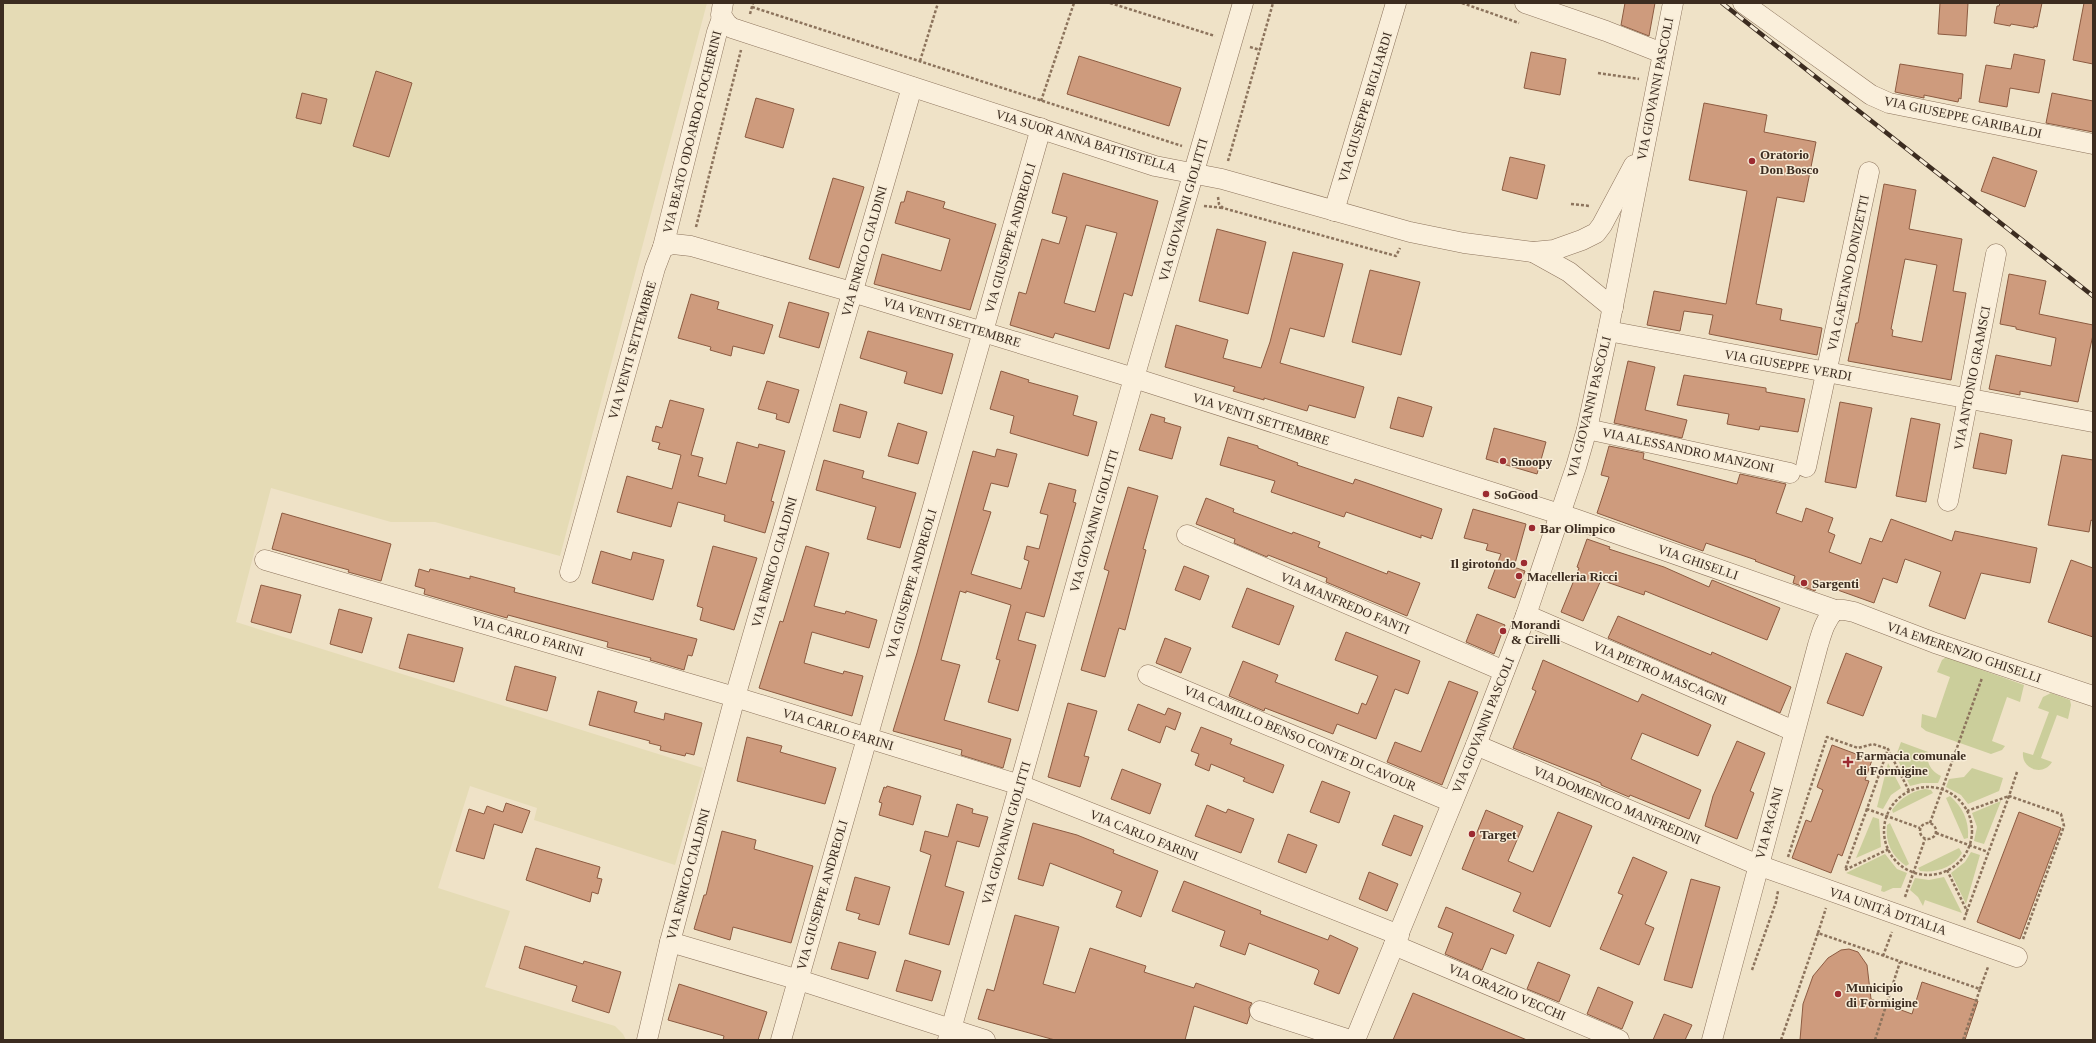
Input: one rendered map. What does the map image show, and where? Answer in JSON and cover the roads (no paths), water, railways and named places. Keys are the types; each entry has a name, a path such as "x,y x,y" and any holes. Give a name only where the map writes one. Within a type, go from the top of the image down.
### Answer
{"street":[{"name":"VIA GIOVANNI GIOLITTI","path":"950,1035 1134,378 1243,3"},
{"name":"VIA GIUSEPPE BIGLIARDI","path":"1334,210 1396,3"},
{"path":"1525,3 1606,31 1662,53"},
{"name":"VIA GIOVANNI PASCOLI","path":"1355,1040 1476,745 1526,615 1561,514 1587,428 1613,308 1643,148 1673,3"},
{"name":"VIA GIUSEPPE GARIBALDI","path":"1743,3 1872,95 1889,103 2093,144"},
{"name":"VIA SUOR ANNA BATTISTELLA","path":"722,12 732,28 746,33 1155,166 1222,179 1410,232 1464,243 1533,252"},
{"name":"VIA BEATO ODOARDO FOCHERINI","path":"663,247 722,12"},
{"name":"VIA ENRICO CIALDINI","path":"647,1040 670,942 735,697 912,86"},
{"name":"VIA GIUSEPPE ANDREOLI","path":"781,1040 1041,128"},
{"path":"1533,252 1554,250 1596,233 1602,225 1643,148"},
{"name":"VIA GAETANO DONIZETTI","path":"1798,470 1826,372 1869,172"},
{"path":"1596,233 1607,239 1612,244 1621,265"},
{"name":"VIA VENTI SETTEMBRE","path":"570,572 655,268 663,247 673,244 691,246 852,292 1134,378 1561,514"},
{"path":"1533,252 1569,272 1613,308"},
{"name":"VIA ANTONIO GRAMSCI","path":"1948,501 1996,254"},
{"name":"VIA GIUSEPPE VERDI","path":"1608,331 2093,422"},
{"name":"VIA ALESSANDRO MANZONI","path":"1587,428 1798,470"},
{"name":"VIA GHISELLI","path":"1561,514 1835,610"},
{"name":"VIA MANFREDO FANTI","path":"1187,535 1504,671"},
{"name":"VIA CARLO FARINI","path":"265,560 735,697 1020,785 1396,940"},
{"name":"VIA EMERENZIO GHISELLI","path":"1835,610 1854,612 1935,642 2093,696"},
{"name":"VIA PAGANI","path":"1712,1040 1823,626 1835,610"},
{"name":"VIA PIETRO MASCAGNI","path":"1526,615 1794,731"},
{"name":"VIA CAMILLO BENSO CONTE DI CAVOUR","path":"1148,675 1452,802"},
{"name":"VIA DOMENICO MANFREDINI","path":"1476,745 1758,865"},
{"name":"VIA UNITÀ D'ITALIA","path":"1758,865 2019,951"},
{"name":"VIA ORAZIO VECCHI","path":"1396,940 1619,1040"},
{"path":"670,942 799,980 950,1035 985,1040"},
{"path":"1260,1011 1350,1040"}],"railway":[{"path":"1722,3 2093,296"}],"place":[{"name":"Oratorio Don Bosco","path":"1752,161"},
{"name":"Snoopy","path":"1503,461"},
{"name":"SoGood","path":"1486,494"},
{"name":"Bar Olimpico","path":"1532,528"},
{"name":"Il girotondo","path":"1524,563"},
{"name":"Macelleria Ricci","path":"1519,576"},
{"name":"Sargenti","path":"1804,583"},
{"name":"Morandi & Cirelli","path":"1503,631"},
{"name":"Farmacia comunale di Formigine","path":"1848,762"},
{"name":"Target","path":"1472,834"},
{"name":"Municipio di Formigine","path":"1838,994"}]}
